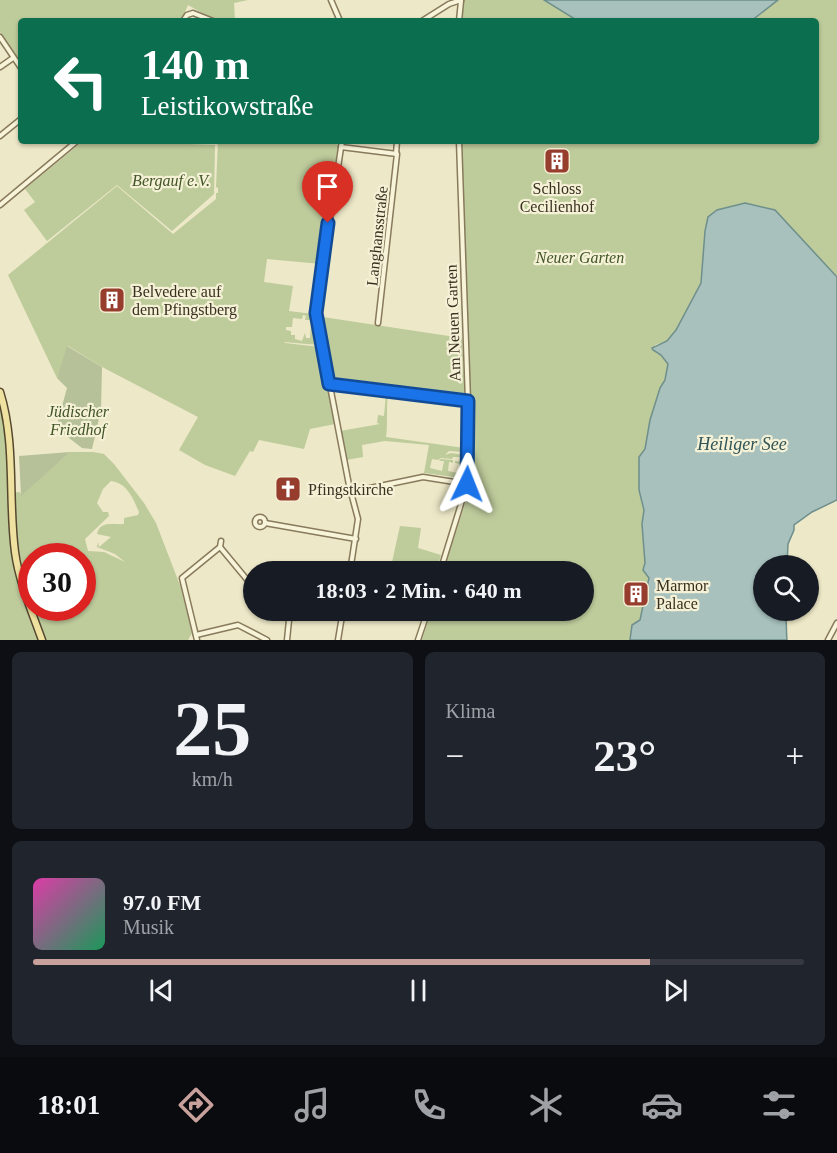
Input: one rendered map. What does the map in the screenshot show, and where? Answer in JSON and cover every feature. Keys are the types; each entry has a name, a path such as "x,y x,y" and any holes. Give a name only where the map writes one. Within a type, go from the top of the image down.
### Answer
{"main road":[{"path":"0,392 9,443 15,554 22,583 42,640"}],"street":[{"path":"331,0 339,18"},
{"path":"427,18 449,4 461,0 459,18"},
{"path":"185,18 193,13 206,18"},
{"path":"0,37 18,64"},
{"path":"0,67 13,58"},
{"path":"0,136 18,121"},
{"path":"0,205 73,144"},
{"path":"341,144 316,310 329,384 358,519 352,561"},
{"name":"Langhansstraße","path":"378,323 398,144"},
{"name":"Am Neuen Garten","path":"443,561 467,484 468,401 459,144"},
{"path":"340,147 396,154"},
{"path":"329,384 468,401"},
{"path":"351,492 423,477 467,484"},
{"path":"265,523 356,539"},
{"path":"221,541 220,547 182,578 196,638 238,625 267,640"},
{"path":"220,547 243,575"},
{"path":"287,640 289,621"},
{"path":"338,640 341,621"},
{"path":"418,640 424,621"},
{"path":"829,640 837,623"}],"green space":[{"path":"0,0 248,0 234,3 235,18 211,18 188,5 182,18 18,18 18,58 0,32"},
{"path":"464,0 544,0 573,18 462,18"},
{"name":"Neuer Garten","path":"778,0 837,0 837,277 830,269 704,243 701,283 676,330 667,341 655,345 656,353 668,363 665,380 650,420 645,449 639,457 639,490 644,510 642,524 645,563 643,570 649,578 640,621 632,625 630,640 422,640 428,621 594,621 594,561 446,561 465,504 471,468 460,144 819,144 819,18 755,18"},
{"name":"Bergauf e.V.","path":"79,144 215,145 214,194 172,231 117,185 47,241 24,210 35,202 25,189"},
{"path":"218,144 338,145 321,264 267,259 264,282 293,286 289,311 313,314 315,320 305,320 306,316 303,315 302,319 293,318 292,327 286,327 286,330 291,331 291,335 295,335 295,339 302,341 305,333 306,338 310,338 311,324 315,322 319,345 284,342 320,347 335,424 310,429 304,449 259,440 235,476 205,465 179,450 198,417 104,368 68,346 57,378 8,275 117,186 173,234 216,199 218,188 216,187"},
{"path":"316,316 462,338 465,389 463,398 331,382"},
{"name":"Jüdischer Friedhof","path":"67,346 102,367 101,410 92,449 82,448 56,428 67,388 57,378"},
{"path":"386,394 388,394 386,437 464,448 464,452 449,451 445,455 451,453 464,455 464,460 462,457 432,459 430,468 442,471 444,461 439,461 441,459 453,460 453,463 449,462 448,471 458,473 460,464 455,461 464,462 462,478 424,473 429,445 385,441 362,445 363,457 346,460 340,431 380,424 377,423 378,415 384,416"},
{"path":"0,399 6,420 10,493 20,492 21,495 70,452 104,454 144,503 156,523 181,588 192,633 188,640 0,640"},
{"path":"70,452 21,496 19,456"},
{"path":"400,526 421,528 418,548 441,555 439,561 392,561"}],"water":[{"path":"544,0 778,0 755,18 573,18"},
{"name":"Heiliger See","path":"745,203 775,210 837,277 837,500 812,512 794,525 788,544 787,555 753,555 753,621 786,621 787,640 630,640 632,625 640,620 649,578 643,570 645,563 642,524 644,510 639,490 639,457 645,449 650,420 660,388 665,380 668,364 652,348 667,341 676,330 701,283 708,217 717,210"}],"place":[{"name":"Schloss Cecilienhof","path":"557,161"},
{"name":"Belvedere auf dem Pfingstberg","path":"112,300"},
{"name":"Pfingstkirche","path":"288,489"},
{"name":"Marmor Palace","path":"636,594"}],"route":[{"path":"328,223 316,313 329,384 468,401 467,484"}]}
